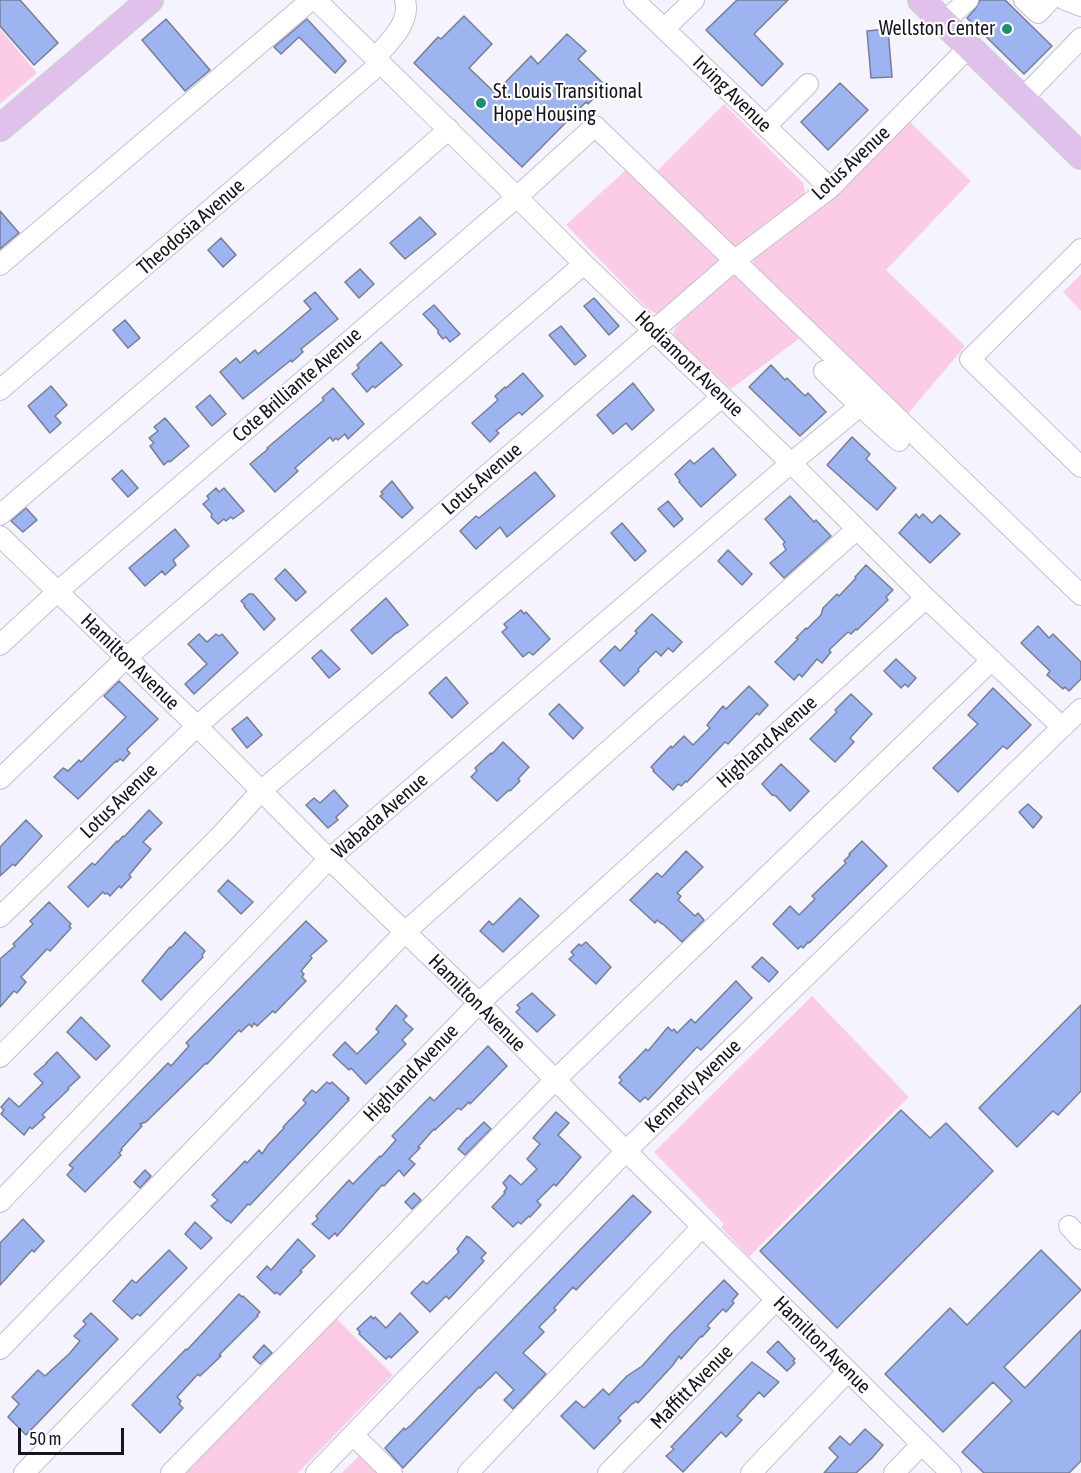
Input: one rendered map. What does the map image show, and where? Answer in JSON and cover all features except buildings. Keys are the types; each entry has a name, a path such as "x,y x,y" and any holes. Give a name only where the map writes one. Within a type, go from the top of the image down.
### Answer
{"main road":[{"path":"0,128 150,0"},
{"path":"921,0 1081,156"}],"street":[{"path":"0,265 311,0"},
{"name":"Hodiamont Avenue","path":"316,0 584,264 791,463 926,598 1062,728"},
{"name":"Theodosia Avenue","path":"0,390 378,60 405,17 405,0"},
{"name":"Irving Avenue","path":"634,0 830,188"},
{"path":"664,29 694,0"},
{"path":"944,22 968,0"},
{"path":"1024,0 1038,13 1050,0"},
{"path":"1065,0 1081,6"},
{"path":"1023,98 1081,38"},
{"name":"Lotus Avenue","path":"0,917 196,726 734,261 830,188 969,47"},
{"path":"766,126 808,84"},
{"name":"Cote Brilliante Avenue","path":"0,645 57,592 517,196 595,126 734,261"},
{"path":"0,515 449,129"},
{"path":"1081,249 970,359 1081,467"},
{"path":"734,261 1081,595"},
{"path":"0,779 126,658 584,264"},
{"path":"824,371 899,441"},
{"path":"0,1057 222,834 261,791 722,397"},
{"name":"Wabada Avenue","path":"0,1202 329,859 860,406"},
{"path":"0,1349 405,932 857,529"},
{"name":"Hamilton Avenue","path":"0,536 480,1004 951,1473"},
{"name":"Highland Avenue","path":"24,1473 480,1004 926,598"},
{"path":"171,1473 555,1080 992,660"},
{"name":"Kennerly Avenue","path":"316,1473 626,1151 1081,709"},
{"path":"468,1473 702,1227"},
{"name":"Maffitt Avenue","path":"608,1473 776,1300"},
{"path":"751,1473 848,1371"},
{"path":"353,1435 392,1473"},
{"path":"894,1473 922,1444"}],"shaded area":[{"path":"0,29 37,73 0,104"},
{"path":"724,104 803,183 805,192 801,199 731,250 653,175"},
{"path":"910,122 971,181 886,270 965,346 907,415 754,265 752,260 758,252 845,187"},
{"path":"629,167 722,258 660,313 649,310 566,225"},
{"path":"737,272 803,336 731,389 673,333 676,326"},
{"path":"1081,274 1081,311 1063,292"},
{"path":"812,996 909,1097 749,1257 721,1227 724,1224 654,1152"},
{"path":"333,1315 393,1375 298,1473 179,1473"},
{"path":"362,1453 383,1473 342,1473"}],"place":[{"name":"Wellston Center","path":"1007,29"},
{"name":"St. Louis Transitional Hope Housing","path":"481,103"}]}
